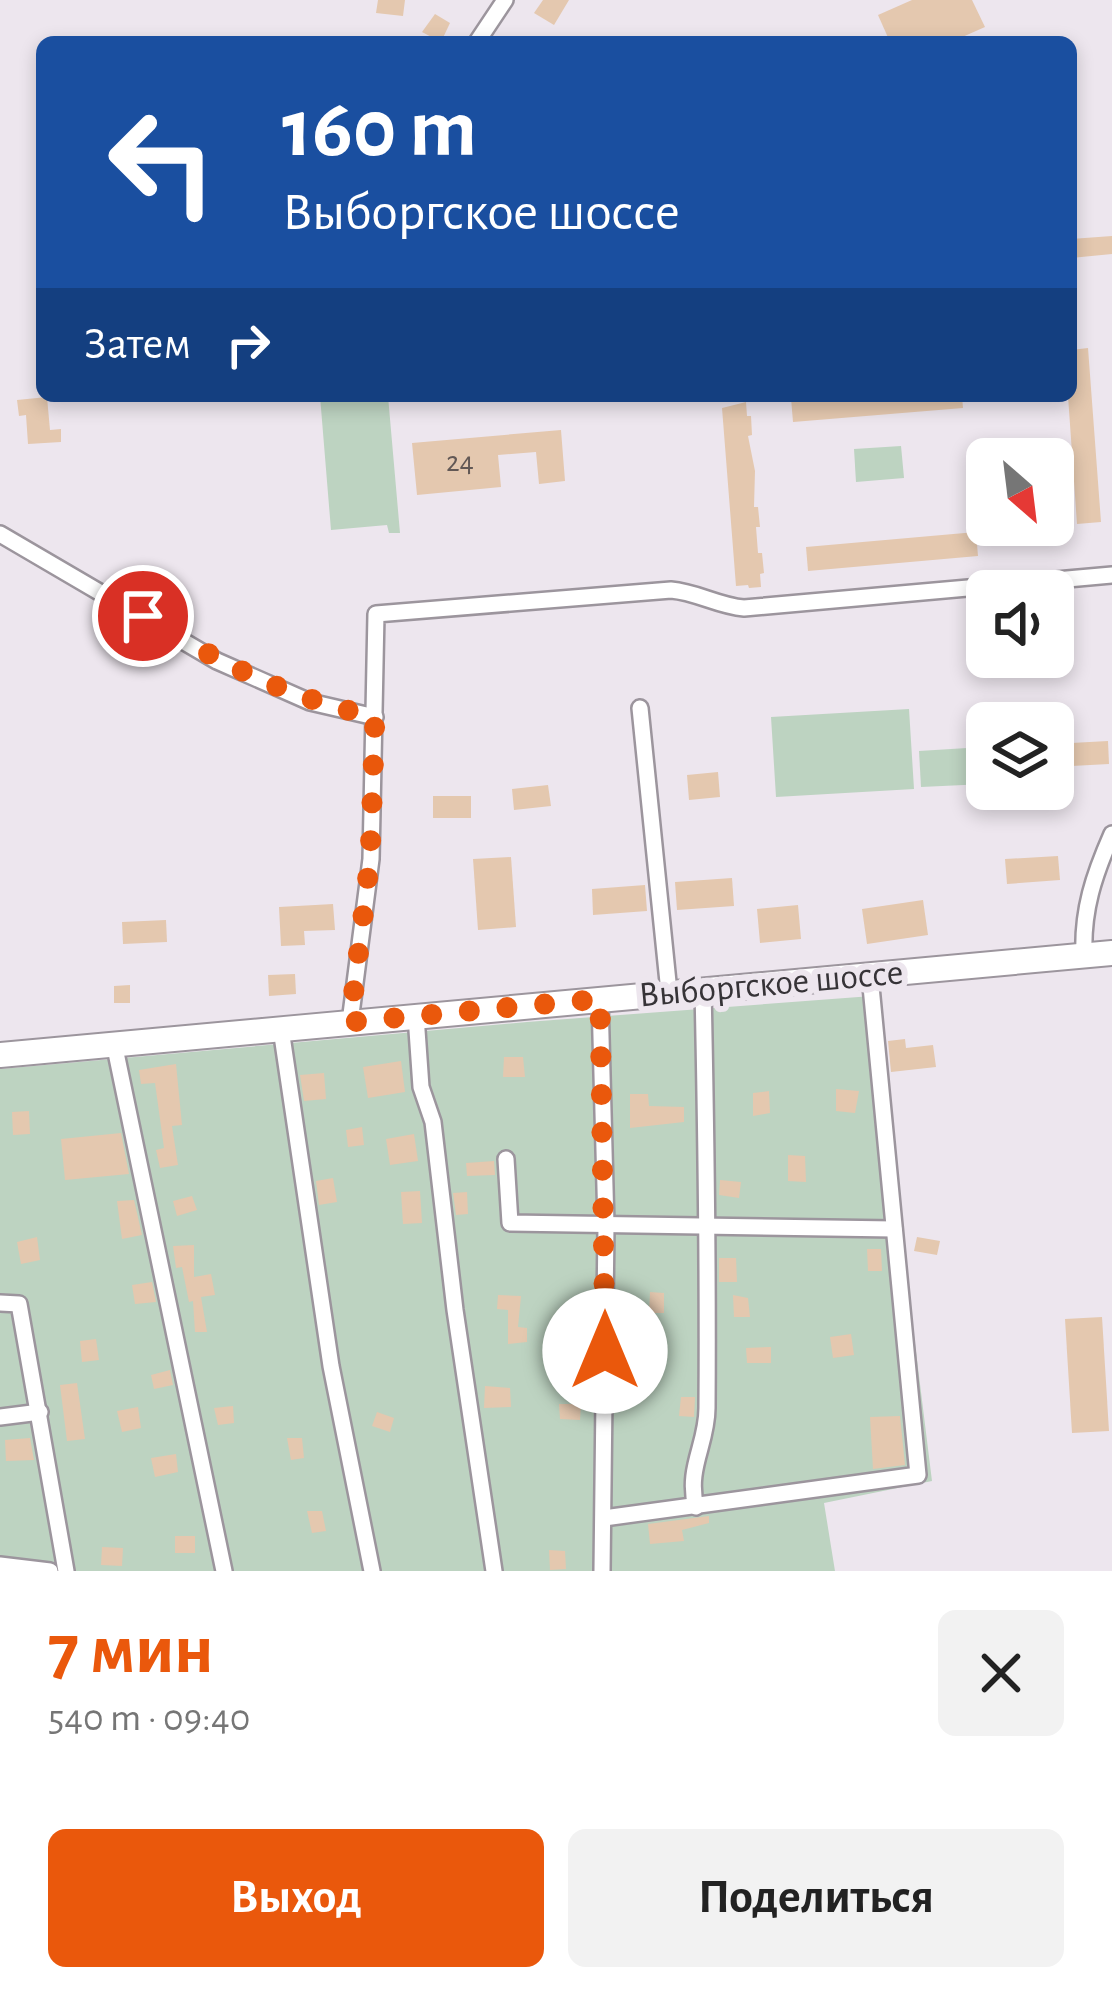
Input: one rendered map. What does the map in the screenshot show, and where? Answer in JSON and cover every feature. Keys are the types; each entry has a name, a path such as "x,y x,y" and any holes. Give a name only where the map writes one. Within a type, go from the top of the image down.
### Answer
{"main road":[{"name":"Выборгское шоссе","path":"0,1055 1112,953"}],"street":[{"path":"481,36 506,0"},
{"path":"0,534 217,661 310,702 375,717"},
{"path":"350,1022 370,859 376,614 671,590 744,608 1112,575"},
{"path":"640,707 669,992"},
{"path":"1084,956 1091,881 1112,834"},
{"path":"604,1518 918,1475 870,976"},
{"path":"696,1507 690,1484 707,1418 709,1225 703,989"},
{"path":"600,999 606,1225 602,1571"},
{"path":"416,1016 422,1087 433,1122 454,1310 494,1571"},
{"path":"281,1029 331,1366 372,1571"},
{"path":"114,1043 224,1571"},
{"path":"506,1159 510,1223 894,1229"},
{"path":"0,1304 19,1304 66,1571"},
{"path":"0,1417 40,1412"},
{"path":"0,1565 50,1571"}],"green space":[{"path":"320,402 389,402 400,533 389,533 387,525 331,530"},
{"path":"901,446 904,478 856,482 854,449"},
{"path":"909,709 914,789 776,797 771,717"},
{"path":"966,748 966,785 921,787 919,751"},
{"path":"872,996 932,1481 824,1503 835,1571 0,1571 0,1069"}],"building":[{"path":"378,0 405,0 403,16 376,13"},
{"path":"543,0 569,0 554,25 534,13"},
{"path":"912,0 972,0 985,27 965,36 887,36 878,15"},
{"path":"435,14 450,23 444,36 422,32"},
{"path":"1112,236 1112,254 1077,257 1077,239"},
{"path":"1088,348 1101,522 1077,524 1068,402 1077,402 1077,349"},
{"path":"17,400 47,402 50,430 61,429 61,442 28,444 26,415 19,416"},
{"path":"746,402 747,416 751,416 752,435 748,436 755,471 754,507 758,507 760,527 756,527 758,553 762,553 764,573 760,574 761,587 749,588 736,586 722,408"},
{"path":"791,402 962,402 963,408 793,422"},
{"path":"561,430 565,481 539,484 536,452 498,455 501,487 417,495 412,443"},
{"path":"966,533 966,546 977,546 978,556 808,571 806,547"},
{"path":"1108,741 1109,764 1074,766 1074,743"},
{"path":"718,772 720,797 689,800 687,775"},
{"path":"548,785 551,806 514,810 512,789"},
{"path":"433,796 471,796 471,818 433,818"},
{"path":"1058,856 1060,880 1007,884 1005,859"},
{"path":"511,857 516,927 478,930 473,859"},
{"path":"732,878 734,906 677,910 675,882"},
{"path":"645,885 647,911 593,915 592,889"},
{"path":"923,900 928,935 867,944 862,909"},
{"path":"333,904 335,930 304,931 305,945 281,946 279,907"},
{"path":"798,905 801,939 760,943 757,909"},
{"path":"166,920 167,942 123,944 122,922"},
{"path":"295,974 296,994 269,996 268,975"},
{"path":"130,985 130,1003 114,1003 114,986"},
{"path":"905,1039 906,1048 933,1045 936,1067 891,1072 888,1041"},
{"path":"504,1057 523,1057 525,1077 503,1077"},
{"path":"401,1061 405,1092 368,1098 363,1067"},
{"path":"176,1064 182,1125 172,1126 178,1165 160,1168 156,1150 164,1148 155,1083 141,1084 139,1070"},
{"path":"324,1073 326,1099 304,1101 300,1075"},
{"path":"836,1089 859,1091 855,1113 836,1111"},
{"path":"769,1091 770,1113 753,1116 753,1093"},
{"path":"630,1094 648,1094 649,1106 684,1107 684,1122 630,1128"},
{"path":"29,1111 30,1134 13,1135 12,1112"},
{"path":"362,1127 364,1145 348,1147 346,1130"},
{"path":"121,1133 129,1174 65,1180 61,1139"},
{"path":"414,1134 418,1161 390,1165 386,1139"},
{"path":"788,1155 805,1156 806,1182 788,1181"},
{"path":"494,1161 495,1175 467,1176 466,1163"},
{"path":"333,1178 337,1202 319,1205 316,1181"},
{"path":"720,1180 741,1182 739,1198 719,1195"},
{"path":"420,1191 422,1223 403,1224 401,1192"},
{"path":"467,1192 468,1214 456,1215 453,1193"},
{"path":"192,1196 197,1210 177,1216 173,1201"},
{"path":"134,1200 142,1235 122,1239 117,1201"},
{"path":"37,1237 40,1260 21,1264 17,1242"},
{"path":"917,1237 940,1241 937,1255 914,1251"},
{"path":"194,1245 194,1277 211,1274 215,1295 201,1297 207,1332 195,1332 193,1301 189,1302 182,1267 176,1268 173,1246"},
{"path":"867,1249 881,1249 882,1271 868,1271"},
{"path":"719,1258 736,1258 737,1282 719,1282"},
{"path":"152,1282 156,1302 135,1304 132,1285"},
{"path":"650,1292 664,1293 664,1313 649,1313"},
{"path":"498,1295 521,1296 518,1327 527,1328 527,1342 508,1344 508,1310 497,1309"},
{"path":"733,1295 748,1298 750,1317 734,1317"},
{"path":"1102,1317 1109,1431 1072,1433 1065,1319"},
{"path":"851,1334 854,1355 833,1358 830,1337"},
{"path":"96,1339 99,1360 82,1362 80,1341"},
{"path":"771,1347 771,1363 747,1363 746,1348"},
{"path":"170,1370 173,1385 154,1389 151,1375"},
{"path":"77,1383 85,1439 67,1441 60,1385"},
{"path":"485,1386 510,1388 511,1407 484,1408"},
{"path":"681,1397 695,1397 694,1417 679,1416"},
{"path":"559,1404 581,1404 580,1420 560,1419"},
{"path":"233,1406 234,1423 218,1425 214,1408"},
{"path":"138,1407 141,1428 122,1432 117,1411"},
{"path":"377,1412 394,1418 390,1432 372,1426"},
{"path":"900,1416 905,1465 873,1469 870,1417"},
{"path":"30,1438 34,1460 6,1461 5,1440"},
{"path":"287,1438 302,1438 304,1458 291,1460"},
{"path":"176,1454 178,1472 155,1477 151,1458"},
{"path":"307,1511 322,1511 326,1531 312,1533"},
{"path":"709,1516 709,1523 682,1530 684,1541 650,1544 648,1524"},
{"path":"175,1536 195,1536 195,1553 175,1553"},
{"path":"102,1547 123,1548 122,1566 101,1565"},
{"path":"549,1550 565,1551 566,1569 550,1570"}],"route":[{"path":"143,616 217,661 310,702 375,717 370,859 350,1022 600,999 605,1351"}]}
